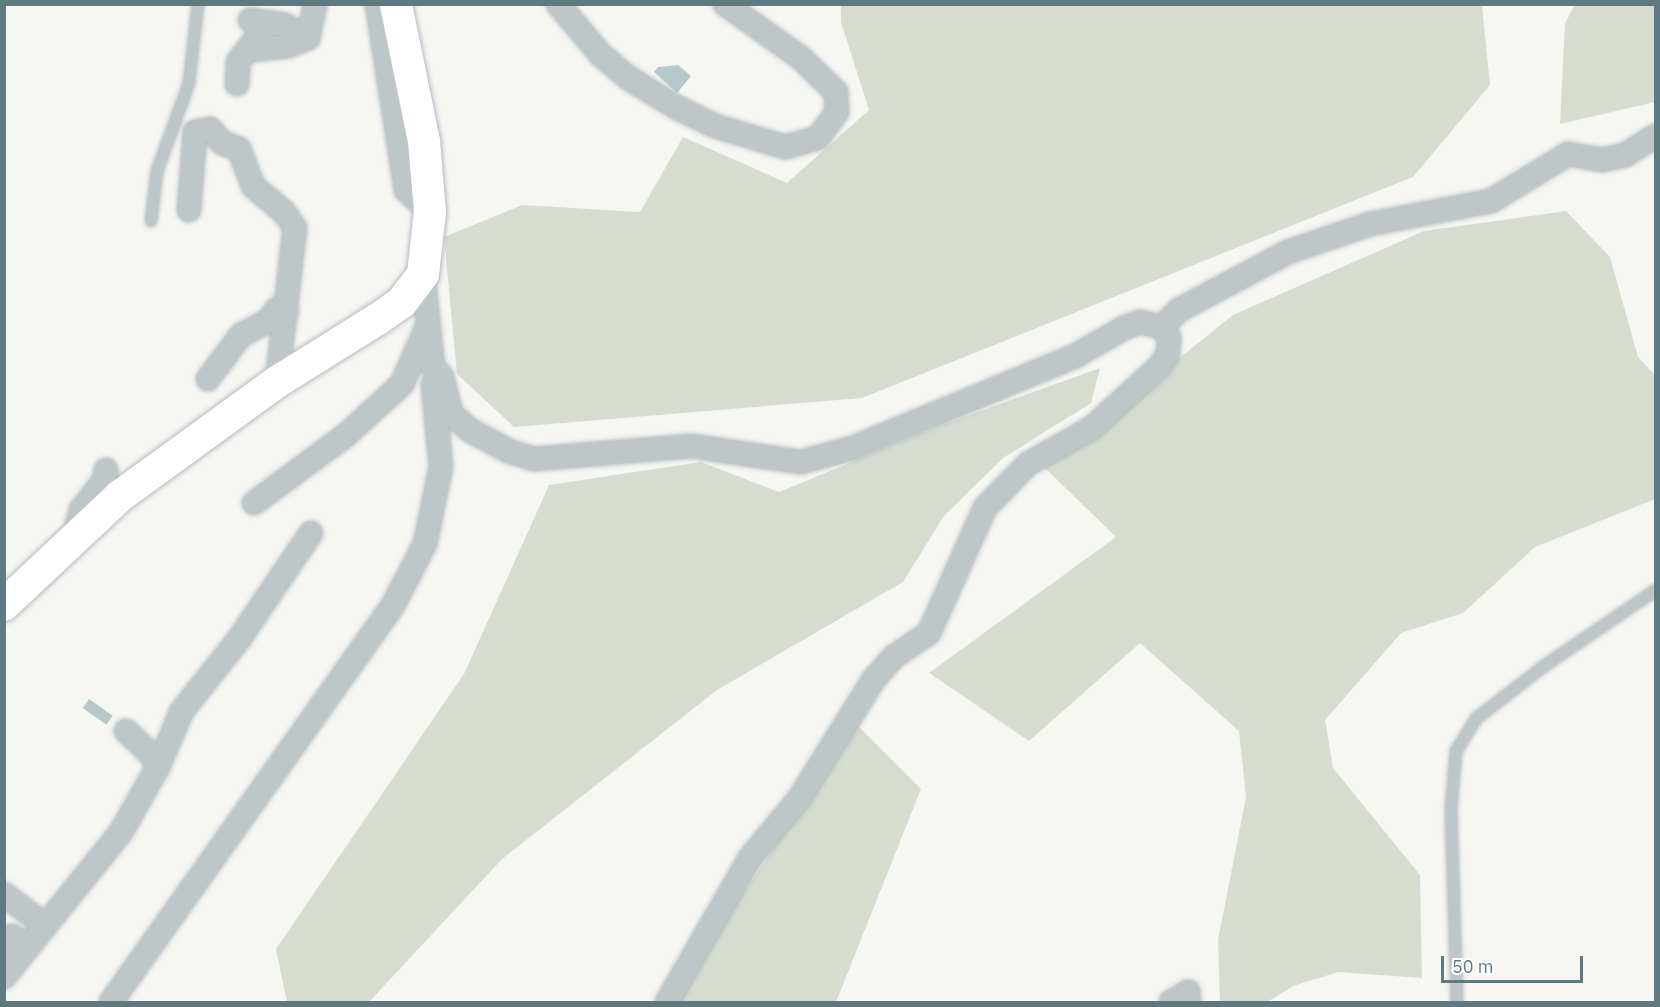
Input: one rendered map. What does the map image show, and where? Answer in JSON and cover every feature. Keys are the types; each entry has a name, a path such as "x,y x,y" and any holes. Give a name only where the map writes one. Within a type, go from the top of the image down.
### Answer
{"main road":[{"path":"4,605 120,496 278,382 402,302 423,274 430,212 424,141 396,4"}],"street":[{"path":"308,38 315,4"},
{"path":"377,4 406,190 430,212"},
{"path":"558,4 601,55 627,77 676,107 715,126 785,147 818,138 837,112 836,92 801,58 725,4"},
{"path":"237,84 238,62 250,50 259,21 284,25 308,38"},
{"path":"250,50 288,46 308,38"},
{"path":"189,210 195,132 210,129 222,143 239,149 253,186 284,212 295,228 278,382"},
{"path":"1162,327 1179,310 1288,252 1370,224 1491,201 1568,154 1602,160 1625,155 1656,136"},
{"path":"111,1002 393,605 425,544 441,467 432,405 433,367 426,327 423,274"},
{"path":"208,379 241,335 267,322 277,309 287,312"},
{"path":"433,367 442,376 452,414 461,424 511,452 534,459 691,446 801,462 853,448 1077,355 1124,328 1140,322 1162,327 1169,338 1168,354 1159,367 1092,428 1028,464 984,508 929,633 895,656 874,679 799,799 750,858 667,1002"},
{"path":"254,503 345,436 402,384 426,327"},
{"path":"73,540 81,510 104,481 106,470"},
{"path":"4,977 121,832 159,767 182,711 246,630 311,533"},
{"path":"126,731 151,754 159,767"},
{"path":"4,894 44,925"},
{"path":"4,945 12,936 28,946"},
{"path":"1171,1002 1188,992 1189,1002"}],"lane":[{"path":"151,221 157,171 189,83 198,4"},
{"path":"1457,1002 1451,810 1456,751 1477,718 1544,666 1656,590"}],"shaded area":[{"path":"841,5 1482,5 1490,85 1413,177 862,398 514,427 457,374 444,237 522,205 640,212 683,137 787,183 869,110 841,22"},
{"path":"1575,5 1655,5 1655,102 1560,124 1565,23"},
{"path":"678,65 691,76 677,93 654,72 658,67"},
{"path":"1566,211 1610,257 1638,357 1655,375 1655,499 1535,547 1463,613 1401,633 1325,720 1333,768 1420,875 1422,978 1338,972 1293,986 1267,1002 1220,1002 1218,940 1246,797 1239,731 1140,643 1029,741 929,673 1116,537 1044,467 1233,315 1424,231"},
{"path":"1100,368 1091,403 1003,458 944,516 903,582 717,690 502,859 369,1002 287,1002 276,949 464,674 549,485 701,462 779,492 942,425"},
{"path":"89,699 113,716 106,725 83,708"},
{"path":"857,725 921,789 836,1002 670,1002"}]}
